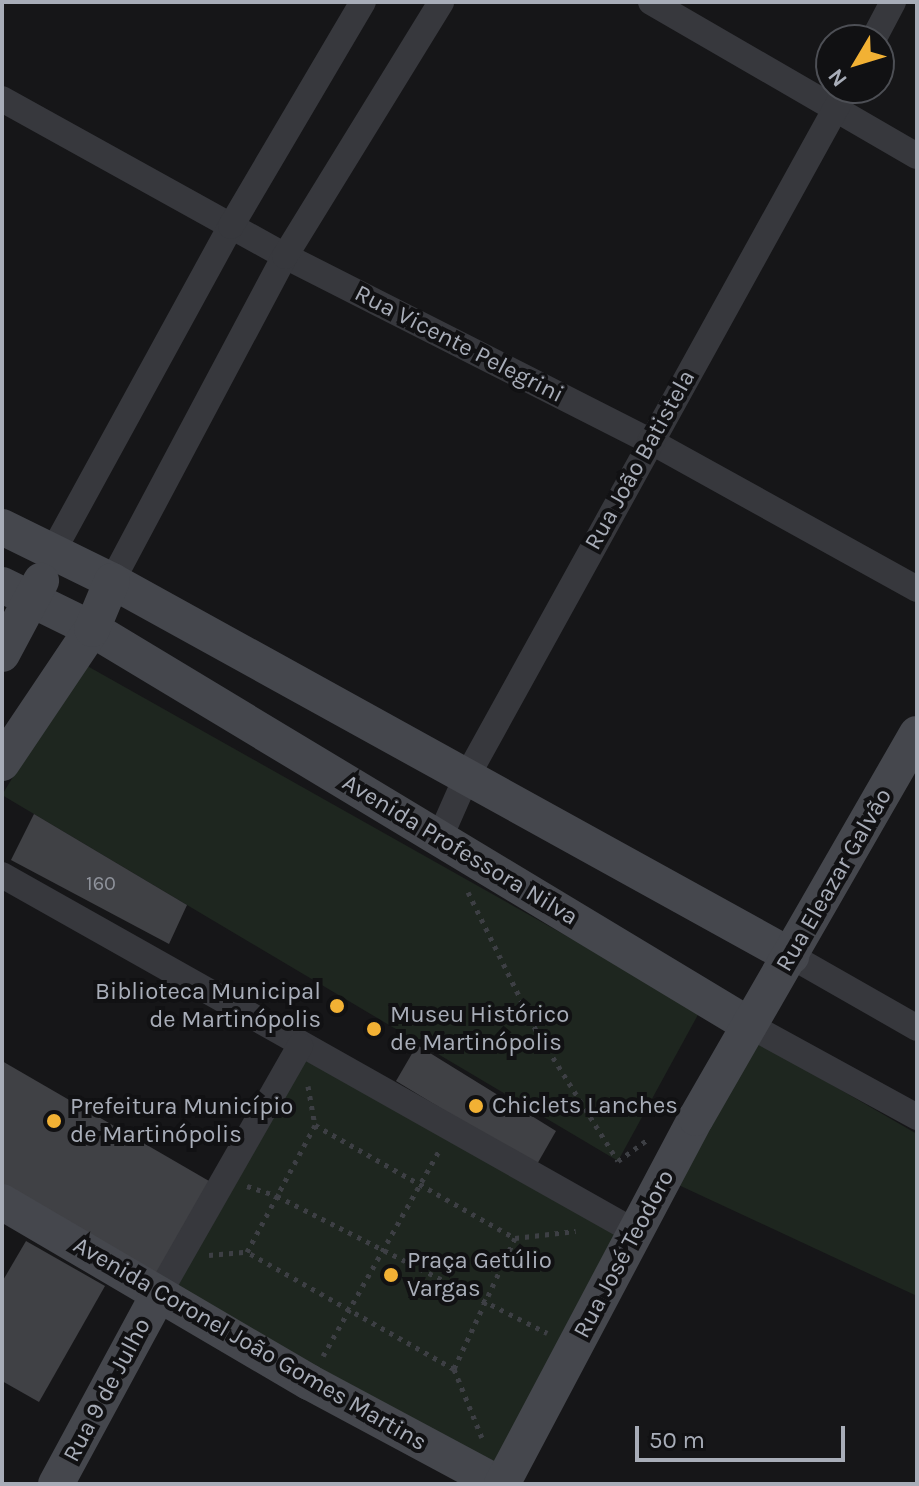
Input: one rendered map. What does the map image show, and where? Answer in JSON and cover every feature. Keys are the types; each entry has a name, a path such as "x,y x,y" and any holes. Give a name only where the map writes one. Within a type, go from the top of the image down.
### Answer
{"street":[{"path":"2,654 18,593 52,553 231,226 363,2"},
{"path":"2,763 92,629 112,581 285,256 441,2"},
{"path":"651,2 834,113 917,156"},
{"path":"881,24 893,2"},
{"name":"Rua Vicente Pelegrini","path":"2,99 285,256 650,441 917,589"},
{"name":"Rua João Batistela","path":"440,837 466,778 839,104"},
{"path":"2,527 112,581 917,1028"},
{"name":"Avenida Professora Nilva","path":"18,593 92,629 749,1025 917,1117"},
{"name":"Rua Eleazar Galvão","path":"749,1025 917,734"},
{"path":"2,875 629,1229"},
{"name":"Rua José Teodoro","path":"500,1484 574,1347 629,1229 749,1025"},
{"name":"Rua 9 de Julho","path":"56,1484 158,1295 300,1046"},
{"name":"Avenida Coronel João Gomes Martins","path":"2,1202 309,1382 500,1484"}],"path":[{"path":"440,837 537,1032 618,1161 652,1136"},
{"path":"483,1441 454,1369 247,1252 315,1125 515,1238 629,1229"},
{"path":"309,1382 452,1128"},
{"path":"277,1196 574,1347"},
{"path":"454,1369 515,1238"}],"shaded area":[{"path":"82,663 700,1011 618,1161 2,795"},
{"path":"751,1038 917,1134 917,1296 670,1181"},
{"name":"Praça Getúlio Vargas","path":"300,1046 637,1233 502,1484 158,1295"}],"building":[{"path":"34,814 187,905 169,944 11,860"},
{"name":"Chiclets Lanches","path":"417,1045 556,1131 536,1166 396,1081"},
{"name":"Prefeitura Município de Martinópolis","path":"2,1061 209,1181 158,1295 2,1202"},
{"path":"26,1241 105,1286 39,1402 2,1381 2,1282"}],"place":[{"name":"Biblioteca Municipal de Martinópolis","path":"337,1006"},
{"name":"Museu Histórico de Martinópolis","path":"374,1029"},
{"name":"Chiclets Lanches","path":"476,1106"},
{"name":"Prefeitura Município de Martinópolis","path":"54,1121"},
{"name":"Praça Getúlio Vargas","path":"391,1275"}]}
